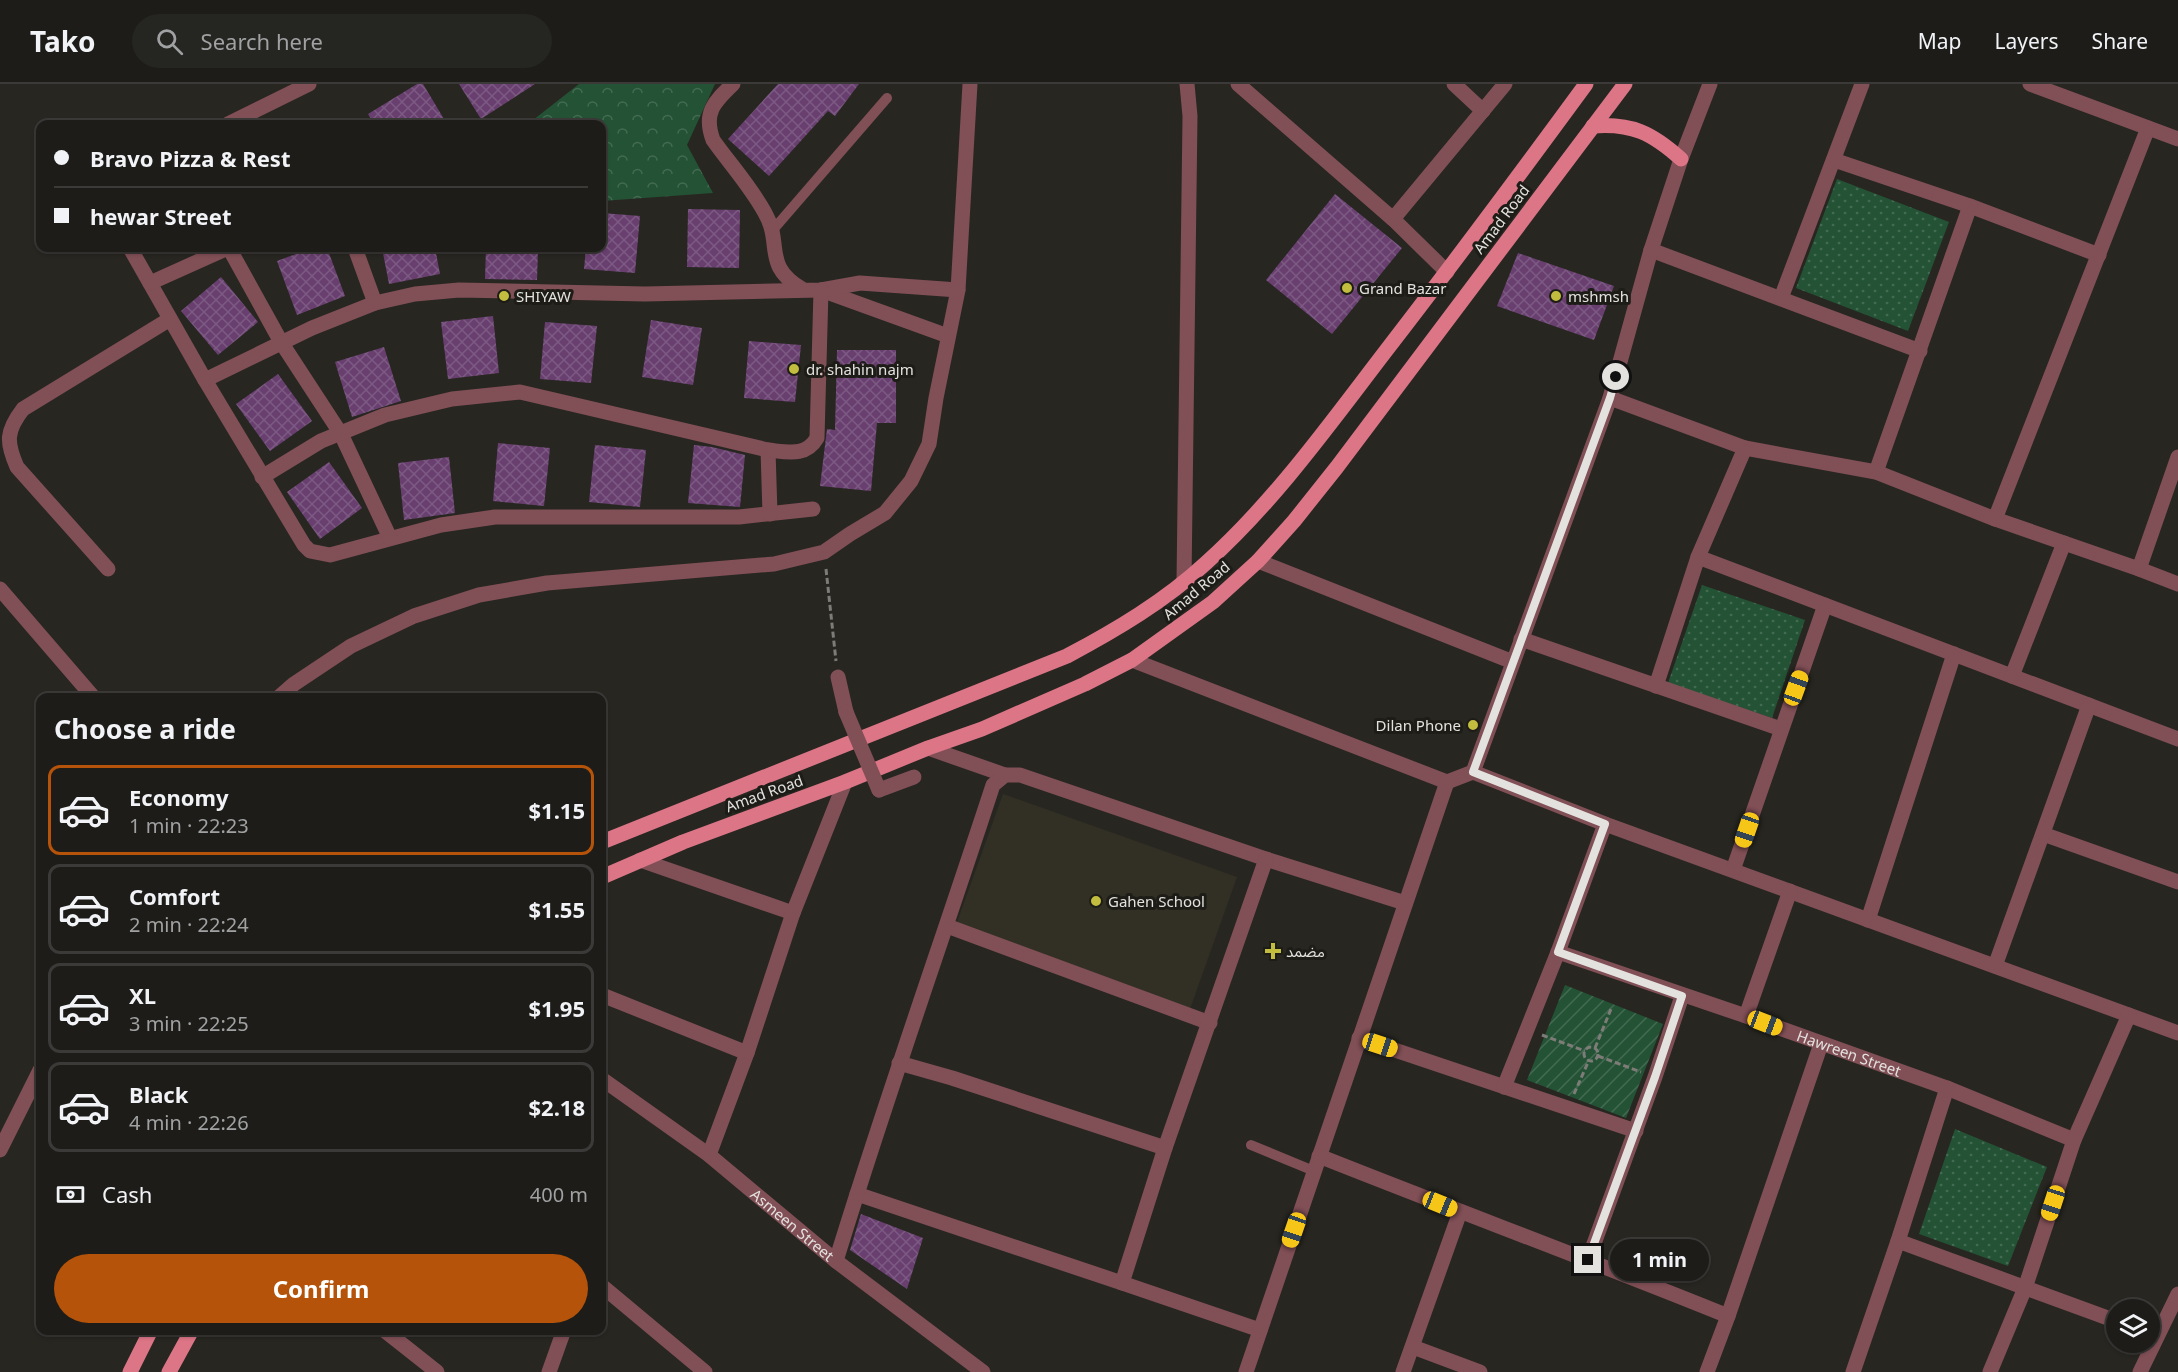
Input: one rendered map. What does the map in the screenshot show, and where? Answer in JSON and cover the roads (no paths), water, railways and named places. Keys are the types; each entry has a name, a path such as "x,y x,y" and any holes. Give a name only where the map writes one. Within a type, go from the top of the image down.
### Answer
{"main road":[{"name":"Amad Road","path":"606,840 1067,656 1106,636 1184,581 1228,543 1261,508 1447,272 1586,84"},
{"name":"Amad Road","path":"606,875 683,842 845,782 1040,704 1132,660 1213,602 1258,561 1294,521 1337,467 1625,84"},
{"path":"1593,126 1612,125 1640,131 1665,144 1681,159"},
{"path":"130,1372 148,1335"},
{"path":"173,1371 190,1335"}],"street":[{"path":"236,120 309,84"},
{"path":"733,84 717,99 709,113 708,127 713,140 763,208 772,231 774,255 778,266 785,277 802,290"},
{"path":"284,693 351,646 414,616 479,595 547,583 774,564 824,552 885,513 911,481 929,444 958,290 970,84"},
{"path":"1184,581 1190,116 1187,84"},
{"path":"1238,84 1393,219 1447,272"},
{"path":"1454,84 1483,111"},
{"path":"1393,219 1505,84"},
{"path":"1473,772 1610,398 1652,250 1681,159 1710,84"},
{"path":"1781,298 1862,84"},
{"path":"2030,84 2178,139"},
{"path":"1995,519 2148,128"},
{"path":"1834,160 1970,206 2099,255"},
{"path":"1876,472 1970,206"},
{"path":"1652,250 1920,351"},
{"path":"132,252 262,477 310,551 330,555 441,525 495,518 739,517 813,509"},
{"path":"150,283 220,252"},
{"path":"231,252 281,342 341,434 390,538"},
{"path":"357,252 375,303"},
{"path":"205,380 281,342 375,303 415,294 459,290 645,294 821,290 860,283 958,290"},
{"path":"821,290 948,336"},
{"path":"262,477 321,441 385,415 452,399 520,392 768,450 800,452 813,445 817,438 821,290"},
{"path":"108,569 17,467 9,448 9,434 23,409 170,319"},
{"path":"1610,398 1745,448 1876,472 1995,519 2178,584"},
{"path":"1656,686 1698,557 1745,448"},
{"path":"768,450 770,514"},
{"path":"2139,569 2178,457"},
{"path":"2012,676 2064,543"},
{"path":"1698,557 2178,739"},
{"path":"1258,561 1514,662"},
{"path":"0,589 90,693"},
{"path":"1733,870 1825,605"},
{"path":"1521,639 1781,729"},
{"path":"1868,920 1954,654"},
{"path":"1132,660 1446,782 1473,772 1605,824 2178,1033"},
{"path":"838,677 846,712 879,790 914,777"},
{"path":"1995,966 2089,705"},
{"path":"928,748 1005,775 1020,775 1266,859 1405,903"},
{"path":"836,1261 899,1063 993,785 1005,775"},
{"path":"709,1155 747,1053 793,913 845,782"},
{"path":"1246,1372 1446,782"},
{"path":"1504,1087 1558,952 1605,824"},
{"path":"2043,834 2178,882"},
{"path":"1122,1283 1165,1148 1266,859"},
{"path":"640,860 793,913"},
{"path":"1746,1016 1790,891"},
{"path":"947,926 1210,1023"},
{"name":"Hawreen Street","path":"1558,952 1947,1088 2074,1140"},
{"path":"1588,1260 1636,1131 1682,996"},
{"path":"606,997 747,1053"},
{"path":"1990,1372 2025,1288 2074,1140 2129,1015"},
{"path":"1359,1038 1636,1131"},
{"path":"1711,1371 1821,1044"},
{"path":"899,1063 952,1078 1165,1148"},
{"path":"0,1150 36,1078"},
{"name":"Asmeen Street","path":"606,1082 709,1155 836,1261 983,1372"},
{"path":"1853,1372 1947,1088"},
{"path":"1317,1163 1460,1212 1728,1316"},
{"path":"857,1194 1260,1330"},
{"path":"1403,1372 1460,1212"},
{"path":"1898,1241 2106,1317"},
{"path":"606,1289 705,1372"},
{"path":"2160,1324 2178,1294"},
{"path":"390,1335 437,1372"},
{"path":"549,1372 562,1335"},
{"path":"1413,1347 1480,1372"},
{"path":"2140,1372 2147,1353"}],"lane":[{"path":"772,231 887,98"},
{"path":"1251,1145 1317,1163"}],"place":[{"name":"Grand Bazar","path":"1347,288"},
{"name":"SHIYAW","path":"504,296"},
{"name":"mshmsh","path":"1556,296"},
{"name":"dr. shahin najm","path":"794,369"},
{"name":"Dilan Phone","path":"1473,725"},
{"name":"Gahen School","path":"1096,901"},
{"name":"مضمد","path":"1273,951"}]}
